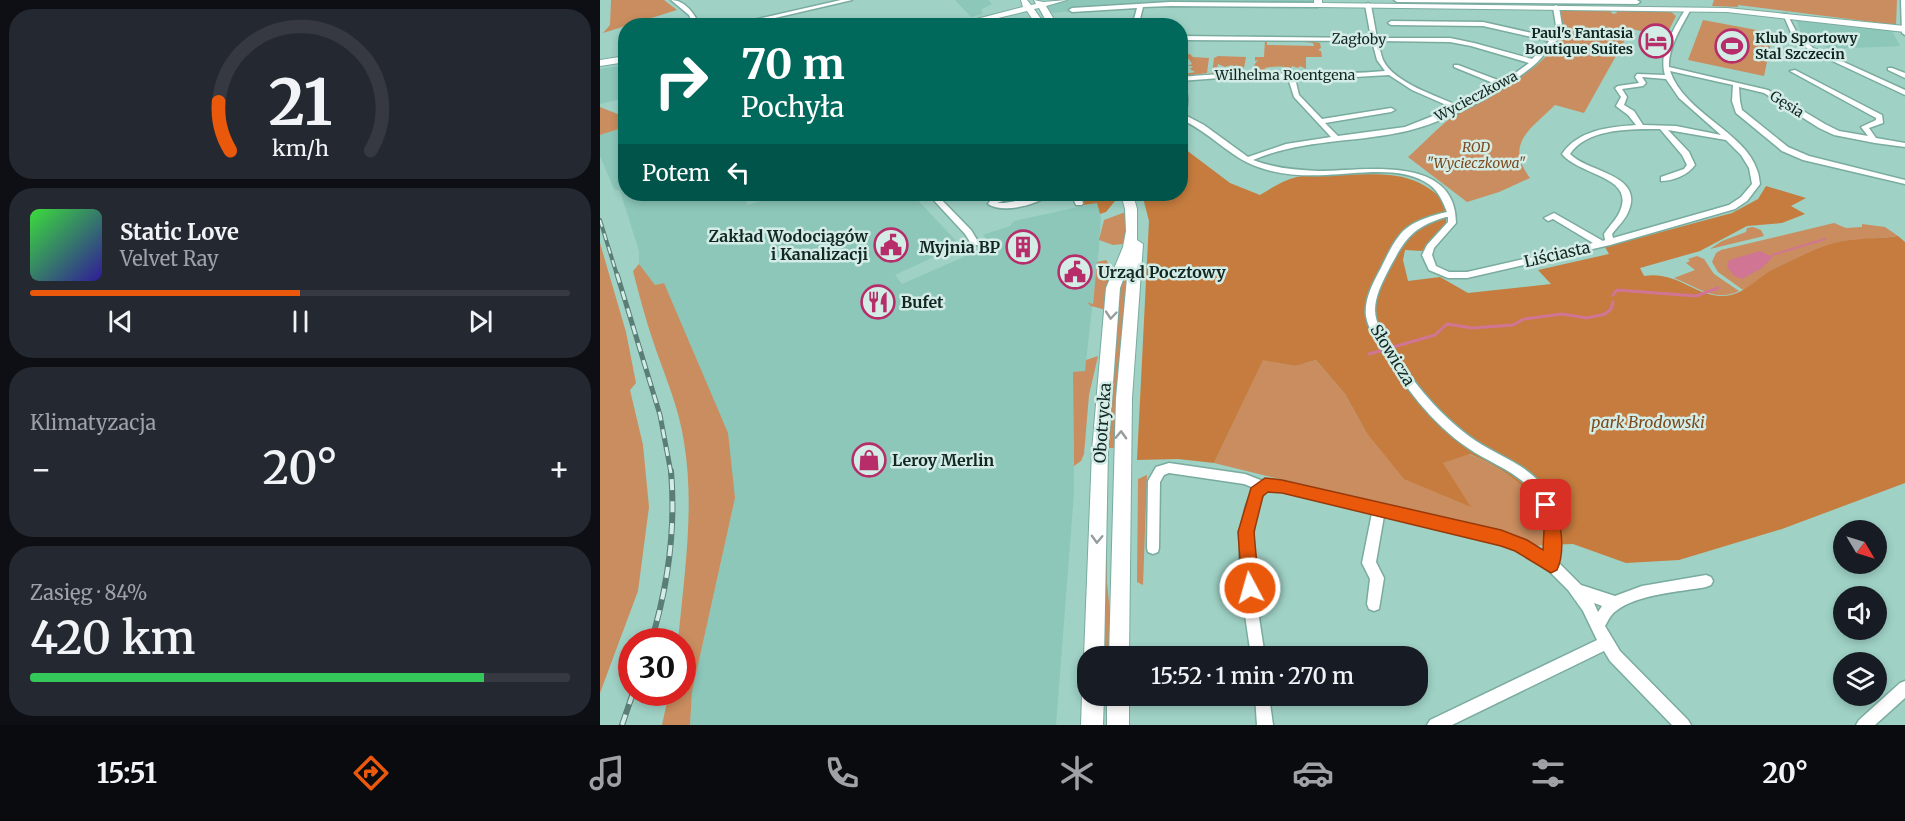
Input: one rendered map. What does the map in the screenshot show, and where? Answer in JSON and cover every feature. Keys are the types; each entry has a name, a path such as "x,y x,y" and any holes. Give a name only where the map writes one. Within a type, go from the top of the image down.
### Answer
{"street":[{"path":"674,0 692,14 694,18"},
{"path":"767,18 849,0"},
{"path":"982,18 1026,4 1063,0"},
{"path":"1397,0 1542,3 1556,7 1638,3"},
{"path":"1072,10 1318,2 1368,5 1387,3 1638,3 1688,9 1785,15 1904,30 1904,0"},
{"path":"1041,2 1050,18"},
{"path":"1026,4 1036,18"},
{"path":"1368,5 1380,60 1390,73 1458,108"},
{"path":"1137,18 1140,6"},
{"path":"1391,23 1487,25 1554,40 1560,22 1556,7"},
{"path":"1548,218 1554,216 1605,243 1727,209 1744,199 1756,184 1756,177 1745,156 1683,97 1669,77 1666,56 1688,9"},
{"path":"1785,15 1794,34 1811,50 1905,93"},
{"name":"Zagłoby","path":"1188,38 1463,42 1534,62"},
{"name":"Wycieczkowa","path":"1247,160 1282,146 1408,128 1458,108 1502,84 1534,62 1554,40"},
{"path":"600,63 618,60"},
{"path":"1456,66 1502,84"},
{"name":"Gęsia","path":"1666,68 1770,92 1833,131 1905,145"},
{"path":"1890,69 1905,76"},
{"path":"1792,71 1879,117 1880,121 1866,127 1875,141"},
{"name":"Wilhelma Roentgena","path":"1188,78 1224,74 1344,76 1390,73"},
{"path":"1291,75 1296,96 1336,138"},
{"path":"1641,127 1631,113 1620,106 1624,97 1618,88 1641,86 1643,83 1638,77 1641,75 1669,77"},
{"path":"1736,83 1736,101 1739,111 1788,151 1806,158 1905,182"},
{"path":"1321,121 1390,110"},
{"path":"1188,120 1205,128 1247,160 1263,166 1289,171 1330,172 1376,169 1404,173 1439,189 1447,198 1452,214"},
{"name":"Liściasta","path":"1452,214 1452,224 1433,243 1426,255 1432,268 1450,275 1475,274 1605,243 1608,234 1627,204 1624,190 1619,183 1608,176 1572,162 1566,152 1572,145 1589,136 1641,127 1662,127 1727,138"},
{"path":"1662,127 1686,154 1691,165 1687,171 1664,179"},
{"path":"939,201 968,232 975,243"},
{"path":"994,201 992,204 1002,207 1027,201"},
{"name":"Obotrycka","path":"1094,646 1100,451 1113,288 1128,251 1132,231 1129,201"},
{"name":"Obotrycka","path":"1119,646 1124,373 1132,276 1139,225 1136,206 1133,201"},
{"name":"Słowicza","path":"1452,214 1440,216 1402,238 1370,304 1372,322 1398,368 1422,399 1457,433 1479,449 1524,475 1535,486 1551,518 1553,547 1551,565"},
{"path":"1153,548 1154,481 1160,471 1172,468 1245,479 1262,486 1269,484 1282,486 1501,538 1521,545 1551,565 1576,589 1606,643 1628,671 1683,725"},
{"path":"1257,646 1245,541 1254,498 1262,486"},
{"path":"1374,604 1377,578 1369,563 1379,510"},
{"path":"1598,625 1617,603 1644,593 1706,581"},
{"path":"1576,589 1617,603"},
{"path":"1435,725 1606,643"},
{"path":"1864,725 1905,688"},
{"path":"1092,725 1093,706"},
{"path":"1118,706 1118,725"},
{"path":"1263,706 1265,725"}],"shaded area":[{"path":"955,0 988,0 992,4 982,9 982,14 971,17"},
{"path":"1066,0 1316,0 1317,4 1183,3 1050,13 1045,6"},
{"path":"1796,19 1892,31 1900,46 1829,49 1801,33"},
{"path":"618,66 618,100 600,104 600,69"},
{"path":"618,129 618,190 614,189 600,156 600,135"},
{"path":"623,201 746,201 748,205 760,201 919,201 960,245 895,275 902,284 991,245 983,235 1010,226 1014,221 1097,203 1101,218 1099,247 1085,371 1073,373 1074,493 1056,725 690,725 691,706 696,706 696,674 735,498 663,283 655,285 639,264 639,251"},
{"path":"1760,251 1773,257 1762,268 1742,279 1734,276 1727,267 1729,260"}],"green space":[{"path":"611,0 664,0 677,10 651,18 618,18 618,28 603,33 610,25"},
{"path":"1714,0 1897,0 1896,25 1738,5 1738,7 1712,6"},
{"name":"ROD \"Wycieczkowa\"","path":"1561,11 1610,11 1613,14 1617,13 1616,11 1670,11 1676,16 1666,36 1631,29 1584,113 1555,105 1530,129 1520,146 1520,155 1530,178 1499,192 1467,202 1408,157 1456,114 1526,73 1542,61 1554,47 1561,30"},
{"name":"Klub Sportowy Stal Szczecin","path":"1703,20 1773,33 1764,76 1688,60"},
{"path":"1265,40 1275,40 1275,42 1267,42 1267,45 1314,46 1313,43 1305,42 1305,40 1320,43 1321,48 1318,50 1321,51 1322,57 1306,57 1306,69 1300,66 1298,68 1275,67 1265,68 1264,73 1260,73 1260,68 1254,65 1258,60 1255,61 1255,57 1264,57"},
{"path":"1188,54 1193,57 1209,58 1207,73 1188,76 1188,73 1195,72 1190,69 1193,66 1188,66 1192,64"},
{"path":"1218,56 1246,57 1244,68 1236,65 1225,67 1218,64 1216,72 1219,74 1212,74 1214,58"},
{"path":"600,107 618,114 618,129 600,135"},
{"name":"park Brodowski","path":"1188,151 1230,183 1260,195 1297,177 1369,174 1397,176 1422,184 1446,203 1446,227 1422,251 1405,250 1403,260 1408,281 1440,277 1468,293 1551,284 1538,270 1609,254 1605,247 1732,213 1758,199 1766,186 1806,198 1791,206 1805,214 1782,223 1747,226 1700,251 1640,268 1644,276 1668,277 1709,294 1731,295 1743,290 1774,269 1826,245 1850,240 1898,236 1905,242 1905,483 1782,529 1679,560 1626,563 1573,544 1544,545 1540,516 1528,492 1501,470 1470,454 1443,463 1471,507 1404,479 1366,432 1345,394 1316,360 1296,366 1263,360 1214,463 1178,459 1137,460 1149,221 1144,201 1188,201"},
{"path":"1083,201 1115,201 1106,212 1100,214 1097,203 1084,205"},
{"path":"1128,211 1124,244 1113,245 1099,240 1104,220"},
{"path":"1834,223 1846,228 1862,227 1862,224 1885,227 1898,236 1835,243 1743,290 1718,272 1712,262 1716,253 1721,250"},
{"path":"1753,227 1761,230 1764,236 1710,249 1722,241 1746,232 1747,228"},
{"path":"600,243 626,332 636,383 630,390 643,445 649,507 638,591 624,628 618,628 618,645 600,693"},
{"path":"1697,256 1704,259 1714,274 1739,291 1730,294 1713,294 1674,278 1695,270 1686,263 1690,261 1688,259"},
{"path":"1106,260 1110,266 1106,310 1091,306 1087,302 1093,304 1097,262"},
{"path":"639,264 655,285 664,283 728,433 735,498 696,674 696,628 679,628 689,517 684,442 679,416 647,324 633,271"},
{"path":"1127,266 1114,448 1106,448 1118,293"},
{"path":"1098,356 1089,395 1084,454 1081,461 1074,466 1073,372 1085,371 1086,360"},
{"path":"1263,359 1296,366 1316,360 1345,394 1366,432 1470,506 1442,463 1469,454 1500,470 1520,484 1534,502 1541,520 1544,545 1533,546 1507,535 1214,463"},
{"path":"1147,475 1143,585 1137,582 1138,479"},
{"path":"1107,491 1107,582 1111,646 1102,646"},
{"path":"666,706 691,706 690,725 662,725"}],"waterway":[{"path":"1772,255 1825,239"},
{"path":"1613,295 1617,290 1696,296 1718,288"},
{"path":"1369,354 1435,335 1447,324 1472,328 1513,325 1524,319 1562,314 1587,318 1605,314 1611,309 1613,302"}],"railway":[{"path":"600,220 617,275"},
{"path":"617,274 660,415 671,473"},
{"path":"655,628 669,557 672,514 671,471"},
{"path":"622,725 629,706"}],"place":[{"name":"Paul's Fantasia Boutique Suites","path":"1656,41"},
{"name":"Klub Sportowy Stal Szczecin","path":"1732,46"},
{"name":"Zakład Wodociągów i Kanalizacji","path":"891,245"},
{"name":"Myjnia BP","path":"1023,247"},
{"name":"Urząd Pocztowy","path":"1075,272"},
{"name":"Bufet","path":"878,302"},
{"name":"Leroy Merlin","path":"869,460"}],"route":[{"path":"1250,588 1246,532 1256,492 1265,485 1282,486 1501,538 1521,545 1551,565 1552,530 1551,518 1546,505"}]}
